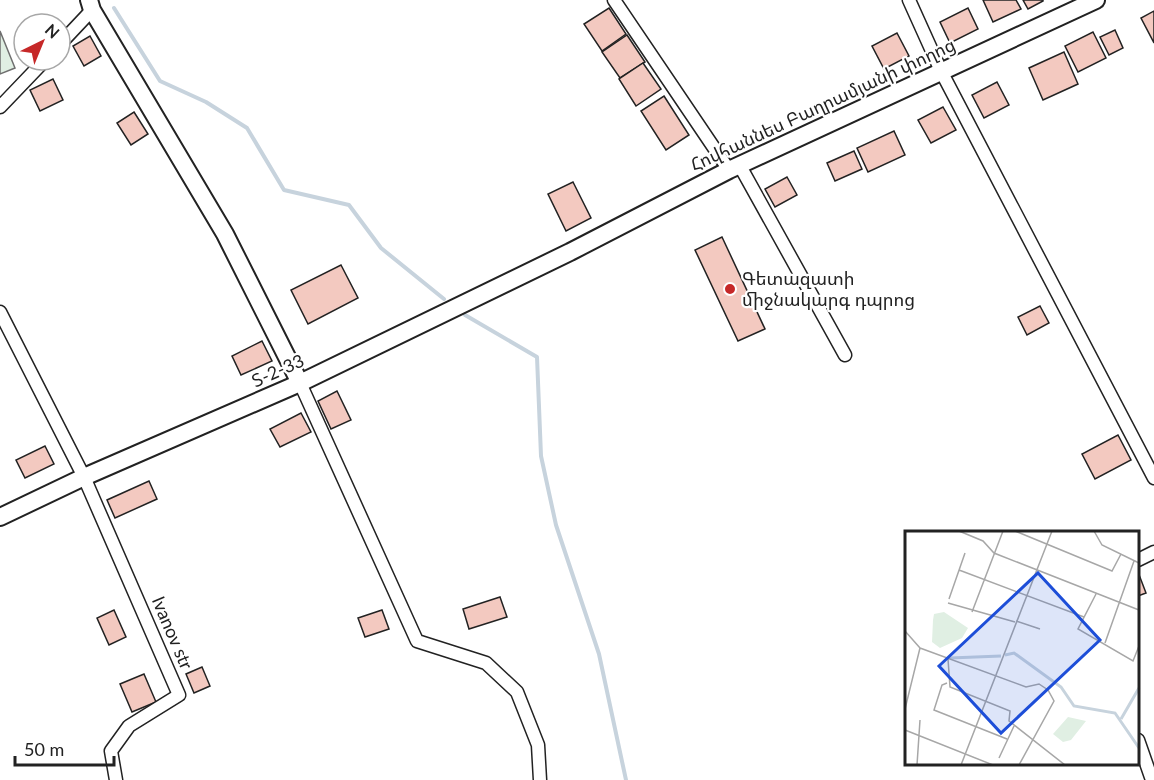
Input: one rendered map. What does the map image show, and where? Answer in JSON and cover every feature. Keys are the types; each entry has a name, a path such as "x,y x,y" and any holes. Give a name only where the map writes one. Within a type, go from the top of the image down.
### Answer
{"street":[{"path":"614,0 734,168 845,355"},
{"path":"909,0 940,71 1154,478"},
{"name":"Հովհաննես Բաղրամյանի փողոց","path":"570,252 734,168 1096,0"},
{"path":"72,29 91,5 225,234 300,383 417,641 486,663 517,692 538,745 540,780"},
{"path":"0,107 34,72"},
{"name":"Տ-2-33","path":"0,517 84,477 300,383 570,252"},
{"path":"0,312 84,477"},
{"name":"Ivanov str","path":"84,477 178,695 129,726 111,751 116,780"},
{"path":"1139,559 1154,552"},
{"path":"1139,745 1152,780"}],"green space":[{"path":"0,31 12,61 12,69 0,74"}],"building":[{"path":"983,0 1016,0 1021,9 993,22"},
{"path":"1023,0 1043,0 1043,1 1028,9"},
{"path":"609,8 626,34 602,51 584,24"},
{"path":"968,8 978,29 950,43 940,22"},
{"path":"1154,11 1154,43 1141,18"},
{"path":"1115,30 1123,48 1109,55 1100,37"},
{"path":"1093,32 1106,58 1078,72 1065,46"},
{"path":"897,33 909,56 884,69 872,46"},
{"path":"627,35 645,62 620,78 602,52"},
{"path":"90,36 101,56 84,66 73,46"},
{"path":"1064,52 1078,84 1043,100 1029,68"},
{"path":"643,63 661,89 636,106 619,79"},
{"path":"53,79 63,100 40,111 30,90"},
{"path":"997,82 1009,105 984,118 972,95"},
{"path":"664,96 689,135 666,150 641,111"},
{"path":"943,107 956,130 931,143 918,120"},
{"path":"134,112 148,134 131,145 117,123"},
{"path":"894,131 905,155 868,172 857,148"},
{"path":"854,151 862,169 835,181 827,163"},
{"path":"787,177 797,195 775,207 765,189"},
{"path":"573,182 591,218 566,231 548,194"},
{"name":"Գետազատի միջնակարգ դպրոց","path":"722,237 765,329 738,341 695,250"},
{"path":"341,265 358,298 308,324 291,290"},
{"path":"1040,306 1049,323 1027,335 1018,317"},
{"path":"262,341 272,361 241,375 232,356"},
{"path":"337,391 351,420 331,429 318,401"},
{"path":"301,413 311,432 280,447 270,429"},
{"path":"1118,435 1131,460 1095,479 1082,454"},
{"path":"45,446 54,464 25,478 16,460"},
{"path":"149,481 157,499 115,518 107,500"},
{"path":"1139,575 1146,593 1139,596"},
{"path":"500,597 507,617 469,629 463,609"},
{"path":"114,610 126,637 109,645 97,618"},
{"path":"382,610 389,629 365,637 358,618"},
{"path":"202,667 210,686 194,693 186,674"},
{"path":"144,674 156,702 132,712 120,684"}],"waterway":[{"path":"114,8 160,81 206,102 247,128 284,190 349,205 381,248 444,299"},
{"path":"465,315 537,357 541,456 556,525 599,654 626,780"}],"place":[{"name":"Գետազատի միջնակարգ դպրոց","path":"730,289"}]}
